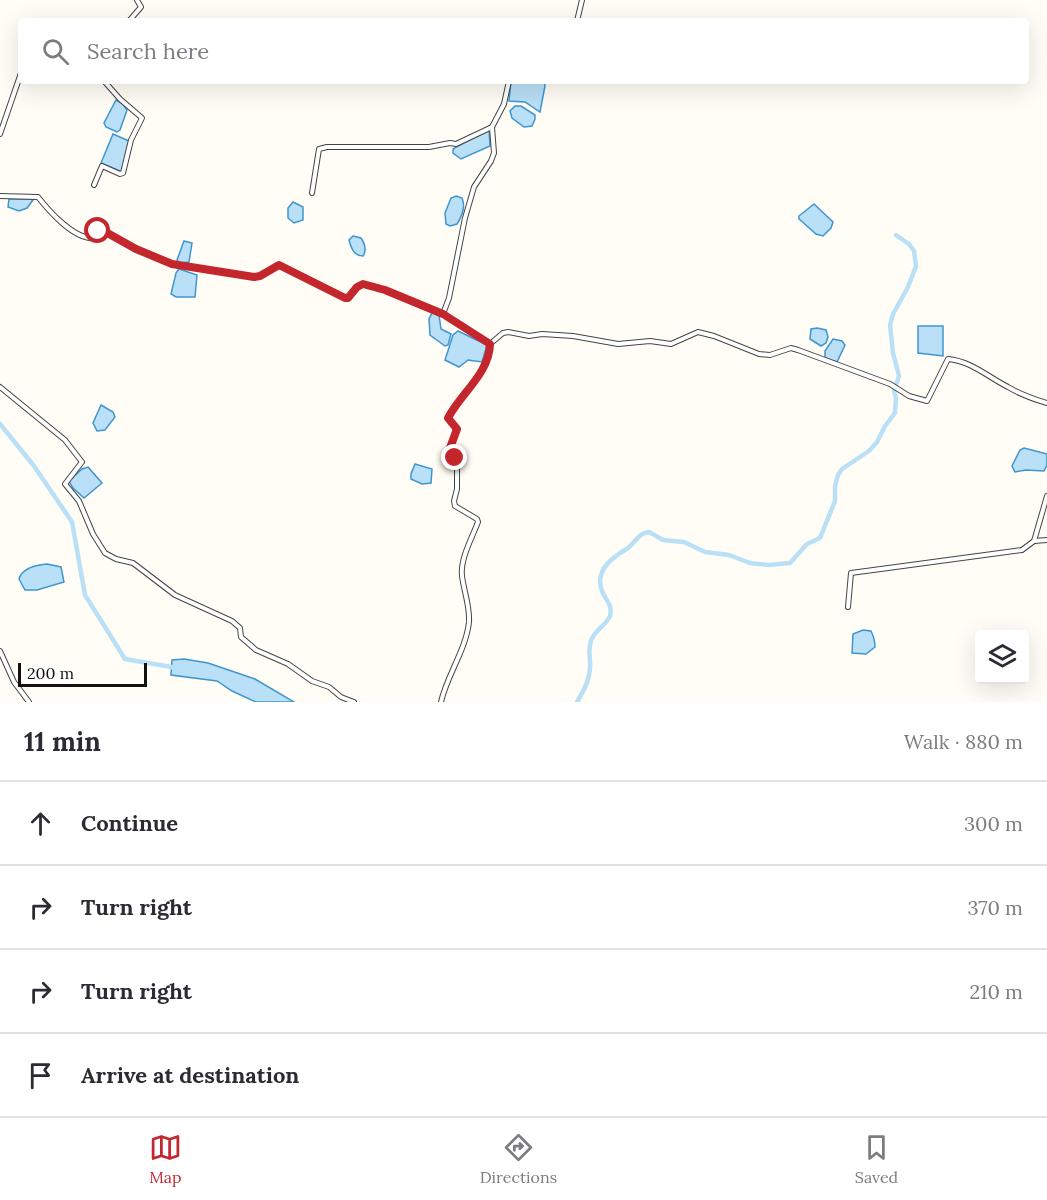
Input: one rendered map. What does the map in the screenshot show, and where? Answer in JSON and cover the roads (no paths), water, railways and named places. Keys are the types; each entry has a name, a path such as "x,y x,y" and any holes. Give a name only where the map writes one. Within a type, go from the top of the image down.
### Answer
{"street":[{"path":"132,18 141,7 137,0"},
{"path":"578,18 582,0"},
{"path":"0,134 18,82"},
{"path":"94,185 102,166 120,174 123,173 131,140 142,118 107,84"},
{"path":"443,314 449,298 463,226 474,187 494,153 492,127 504,104 508,84"},
{"path":"312,193 319,149 327,147 429,147 450,142 456,144 492,127"},
{"path":"0,196 38,197 55,218 84,237 91,238 102,230 136,249 172,264 254,277 279,265 345,298 348,298 357,287 363,284 412,300 443,314 490,344"},
{"path":"441,702 469,621 467,596 461,573 478,522 477,519 455,506 457,469 450,448 457,429 448,418 483,370 490,352 490,344 503,333 529,336 555,334 618,344 650,341 671,344 698,332 759,354 770,355 791,348 798,350 890,384 909,396 927,401 948,359 957,360 975,367 1032,399 1047,403"},
{"path":"0,387 65,440 82,462 65,483 79,501 96,541 105,553 133,563 175,595 232,621 240,628 241,637 256,650 288,664 312,681 329,687 341,697 354,702"},
{"path":"1034,541 1047,496"},
{"path":"848,607 851,573 1022,550 1034,541 1047,540"},
{"path":"0,651 14,682 29,702"}],"water":[{"path":"511,84 545,84 540,112 525,102 509,101"},
{"path":"116,100 127,110 120,130 117,132 106,127 104,123"},
{"path":"515,106 521,106 535,115 532,126 524,127 512,118 510,111"},
{"path":"489,130 490,146 461,159 453,153 453,149"},
{"path":"113,134 129,141 122,172 101,163"},
{"path":"456,196 462,198 463,211 457,224 450,226 446,224 445,213 451,198"},
{"path":"9,199 33,200 27,208 19,211 8,207"},
{"path":"293,202 303,207 303,220 294,223 288,218 288,208"},
{"path":"814,204 833,222 831,228 823,236 816,234 799,219 799,216"},
{"path":"353,236 361,238 364,242 363,256 357,255 352,249 349,240"},
{"path":"184,241 192,243 189,262 179,263 177,260"},
{"path":"179,269 197,275 195,297 176,297 171,294"},
{"path":"432,313 439,315 441,329 451,334 448,345 445,346 430,335 429,319"},
{"path":"918,326 943,326 943,356 918,353"},
{"path":"811,329 826,330 828,337 826,343 821,346 810,339"},
{"path":"458,331 487,345 482,362 468,360 459,367 445,360 453,335"},
{"path":"833,339 842,341 845,345 837,362 825,358 825,351"},
{"path":"101,405 113,412 115,417 105,430 97,431 93,423"},
{"path":"1024,448 1047,454 1047,465 1044,471 1015,472 1012,466 1020,450"},
{"path":"415,464 432,469 431,483 422,484 411,479"},
{"path":"88,467 102,483 84,498 69,481 82,469"},
{"path":"47,564 61,567 64,582 37,590 25,590 19,579 23,572 34,566"},
{"path":"863,630 871,631 875,647 866,654 852,653 853,634"},
{"path":"184,659 208,663 255,679 294,702 256,702 217,681 171,675 172,660"}],"waterway":[{"path":"577,702 588,679 591,641 606,623 611,612 600,583 603,571 611,560 642,534 649,532 663,540 684,542 705,552 729,555 750,563 768,565 790,563 807,544 820,538 835,501 838,475 842,469 869,451 895,413 894,391 899,376 893,353 890,325 916,266 914,251 909,244 896,235"},
{"path":"0,424 34,466 72,522 85,595 125,659 177,668"}]}
